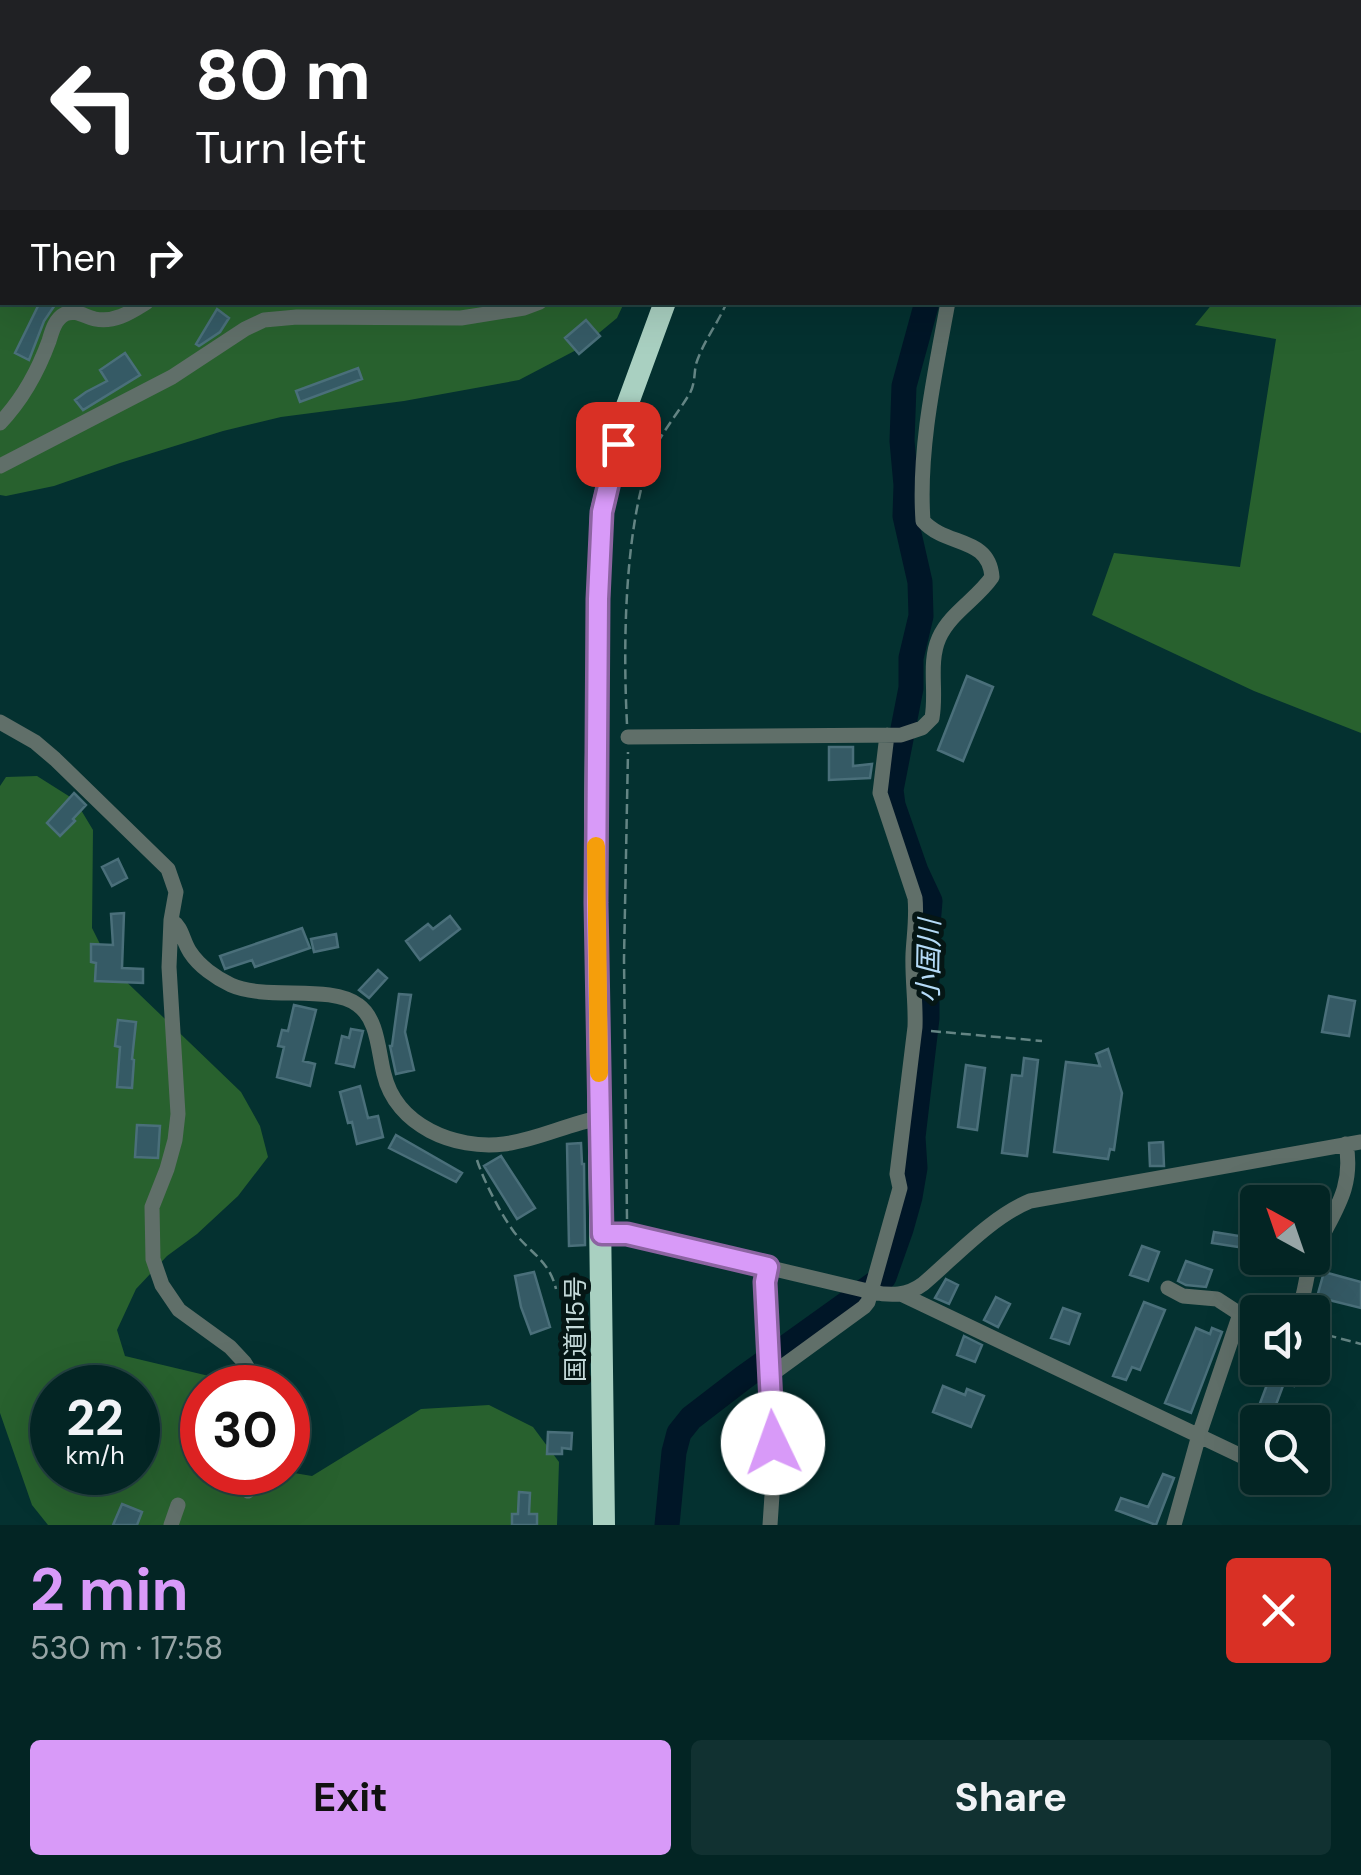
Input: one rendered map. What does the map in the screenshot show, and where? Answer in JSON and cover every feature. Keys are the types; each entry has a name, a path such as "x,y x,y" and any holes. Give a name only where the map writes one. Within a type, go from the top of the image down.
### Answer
{"highway":[{"name":"国道115号","path":"604,1525 596,810 602,512 626,411 664,305"}],"street":[{"path":"0,422 30,382 62,315 70,312 96,319 116,318 141,305"},
{"path":"0,466 172,378 264,320 296,316 461,318 528,305"},
{"path":"628,737 902,735 922,728 932,718 938,640 948,622 992,577 991,568 978,548 936,534 922,521 925,451 947,305"},
{"path":"0,722 55,759 168,869 176,892 169,968 178,1114 167,1169 152,1207 153,1259 162,1284 179,1310 230,1348 245,1365"},
{"path":"768,1377 864,1307 872,1292 900,1188 898,1174 915,1030 916,898 880,793 887,735"},
{"path":"171,920 207,970 232,985 270,994 338,997 356,1003 374,1026 386,1083 405,1113 431,1132 471,1144 506,1144 600,1118"},
{"path":"602,1234 627,1234 872,1292 901,1294 923,1284 998,1220 1030,1201 1354,1143 1347,1184 1312,1260 1302,1295"},
{"path":"768,1267 765,1282 774,1466 770,1525"},
{"path":"1168,1288 1183,1296 1217,1299 1240,1314 1199,1435 1174,1525"},
{"path":"901,1294 1240,1455"},
{"path":"170,1525 178,1505"}],"path":[{"path":"627,1234 624,958 628,582 635,522 652,456 692,389 696,364 725,305"},
{"path":"915,1030 1042,1041"},
{"path":"478,1144 476,1156 480,1167 511,1228 544,1261 556,1290"},
{"path":"1330,1336 1361,1344"}],"green space":[{"path":"0,305 623,305 617,318 582,347 519,380 404,401 281,417 223,431 54,486 0,495"},
{"path":"1211,305 1361,305 1361,733 1254,691 1092,615 1114,553 1240,567 1276,339 1195,325"},
{"path":"37,776 75,800 93,830 92,928 112,968 241,1092 260,1126 268,1157 238,1196 167,1256 136,1289 117,1330 125,1356 180,1369 180,1495 310,1495 310,1476 421,1409 489,1405 533,1427 559,1462 557,1525 48,1525 32,1505 0,1413 0,786 6,777"}],"building":[{"path":"39,305 55,305 44,321 29,360 15,353"},
{"path":"217,309 229,318 220,332 199,346 196,344"},
{"path":"586,320 600,336 579,354 565,338"},
{"path":"125,353 140,375 83,410 75,400 107,381 100,370"},
{"path":"358,368 362,379 300,402 296,391"},
{"path":"967,676 993,687 963,761 938,750"},
{"path":"829,747 853,747 853,766 872,764 870,778 829,780"},
{"path":"74,793 86,805 60,836 47,823"},
{"path":"118,859 127,878 112,886 102,867"},
{"path":"124,913 122,968 143,969 143,983 95,981 91,944 113,945 111,914"},
{"path":"450,916 460,929 420,960 406,941 428,924 433,929"},
{"path":"302,928 310,948 255,967 252,960 225,969 220,956"},
{"path":"336,934 338,947 314,952 311,939"},
{"path":"378,970 387,978 369,998 359,990"},
{"path":"399,994 411,995 405,1032 414,1070 396,1074 390,1046"},
{"path":"1329,996 1355,1001 1349,1036 1322,1032"},
{"path":"294,1005 316,1010 303,1061 315,1064 310,1086 277,1077 284,1047 278,1046 282,1030 288,1031"},
{"path":"118,1020 136,1022 132,1088 117,1087"},
{"path":"351,1029 363,1031 354,1067 336,1063 342,1036 349,1038"},
{"path":"1108,1049 1122,1093 1114,1150 1110,1149 1108,1159 1054,1152 1066,1062 1100,1066 1096,1054"},
{"path":"1024,1058 1038,1060 1027,1156 1002,1153 1012,1075 1022,1076"},
{"path":"966,1065 985,1068 977,1130 958,1127"},
{"path":"360,1086 368,1118 378,1116 383,1137 357,1144 340,1092"},
{"path":"137,1125 160,1126 158,1158 135,1157"},
{"path":"396,1135 462,1173 456,1182 389,1148"},
{"path":"1163,1142 1164,1166 1150,1166 1149,1143"},
{"path":"581,1143 585,1245 569,1246 567,1144"},
{"path":"501,1156 535,1208 517,1219 484,1166"},
{"path":"1214,1232 1240,1236 1240,1247 1212,1243"},
{"path":"1142,1246 1159,1252 1148,1281 1130,1275"},
{"path":"1186,1261 1212,1270 1206,1287 1178,1281"},
{"path":"534,1272 550,1327 531,1334 515,1276"},
{"path":"1323,1275 1361,1282 1361,1308 1330,1300 1330,1295 1318,1295"},
{"path":"946,1279 958,1285 949,1304 935,1298"},
{"path":"996,1297 1010,1304 998,1327 984,1320"},
{"path":"1144,1302 1165,1310 1140,1370 1132,1367 1126,1380 1113,1376"},
{"path":"1063,1308 1080,1314 1069,1344 1051,1338"},
{"path":"1196,1328 1210,1334 1212,1328 1222,1332 1191,1413 1165,1403"},
{"path":"964,1336 982,1345 975,1362 957,1355"},
{"path":"1267,1385 1283,1385 1276,1405 1259,1405"},
{"path":"943,1386 965,1395 967,1389 984,1396 971,1427 933,1412"},
{"path":"548,1432 572,1433 571,1449 562,1448 562,1454 547,1454"},
{"path":"1163,1474 1174,1478 1156,1525 1116,1510 1121,1498 1148,1507"},
{"path":"519,1492 530,1493 529,1514 537,1514 537,1525 512,1525 512,1514 518,1514"},
{"path":"122,1504 142,1512 137,1525 113,1525"}],"waterway":[{"name":"小国川","path":"667,1525 679,1433 691,1418 743,1378 884,1277 910,1197 927,1018 930,901 916,871 891,790 921,616 920,582 905,516 902,441 904,386 926,305"}],"slow traffic":[{"path":"596,846 599,1073"}],"route":[{"path":"618,444 602,512 598,599 596,903 602,1234 627,1234 768,1267 765,1282 773,1443"}]}
